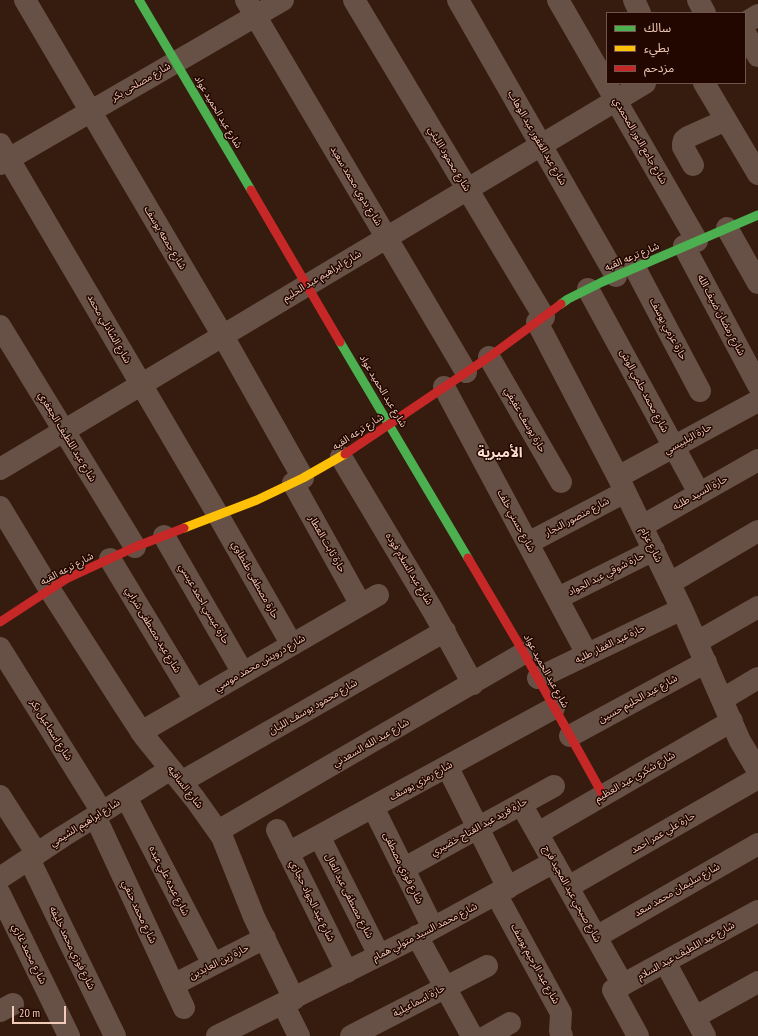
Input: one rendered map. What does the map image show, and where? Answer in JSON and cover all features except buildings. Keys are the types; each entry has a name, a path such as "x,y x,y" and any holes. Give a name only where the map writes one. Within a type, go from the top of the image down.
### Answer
{"street":[{"name":"شارع جمعه يوسف","path":"25,0 223,336 298,481"},
{"name":"شارع عبد الحميد عواد","path":"139,0 524,653 603,795"},
{"name":"شارع مصلحى بكر","path":"3,156 91,112 176,62 251,8 283,0"},
{"name":"شارع محمود الليثي","path":"354,0 467,190 541,320"},
{"name":"شارع عبد الغفور عبد الوهاب","path":"458,0 542,145 626,272"},
{"name":"شارع جامع النور المحمدي","path":"558,0 606,83"},
{"path":"634,0 640,12"},
{"path":"698,0 704,12"},
{"name":"شارع بدوي محمد سعيد","path":"251,8 466,372"},
{"path":"746,22 758,15"},
{"path":"746,35 758,56"},
{"name":"شارع جامع النور المحمدي","path":"607,84 691,243"},
{"name":"شارع ابراهيم عبد الحليم","path":"0,469 643,84"},
{"path":"705,84 758,174"},
{"path":"693,165 683,147 682,144 684,140 726,120"},
{"name":"شارع الشاذلي محمد","path":"3,156 142,384 218,515"},
{"name":"شارع ترعه القبه","path":"0,622 66,579 135,547 257,500 298,481 341,457 390,424 489,357 568,299 691,243 758,215"},
{"path":"727,228 758,283"},
{"name":"شارع رمضان ضيف الله","path":"691,243 758,385"},
{"name":"حارة عزمي يوسف","path":"626,272 700,390"},
{"name":"شارع محمد حلمي الوش","path":"588,289 699,494"},
{"name":"شارع عزام","path":"541,320 670,583 740,741 757,770"},
{"name":"شارع عبد اللطيف الجعفري","path":"0,326 135,547"},
{"name":"حارة يوسف عفيفي","path":"489,357 561,482"},
{"name":"شارع حسني خلف","path":"444,387 587,654"},
{"name":"حارة البلبيسي","path":"622,484 674,447 758,401"},
{"name":"شارع عبد السلام فوده","path":"341,457 445,631 473,684"},
{"name":"حارة السيد طلبه","path":"642,526 758,460"},
{"name":"حارة ثابت العطار","path":"298,481 370,600"},
{"name":"شارع منصور النجار","path":"528,543 622,484"},
{"name":"شارع الساقيه","path":"0,507 50,590 141,732 222,837 254,917 265,938 289,1001 299,1036"},
{"name":"حارة مصطفى طنطاوي","path":"218,515 292,645"},
{"path":"670,583 758,531"},
{"name":"حارة عيسي احمد عيسي","path":"164,536 243,673"},
{"name":"حارة شوقي عبد الجواد","path":"558,598 654,550"},
{"name":"شارع عيد مصطفى شرابي","path":"110,559 195,700"},
{"name":"شارع درويش محمد موسي","path":"141,732 370,600"},
{"path":"697,642 758,606"},
{"name":"حارة عبد الغفار طلبه","path":"538,678 682,609"},
{"name":"شارع محمود يوسف اللبان","path":"176,776 445,631"},
{"name":"شارع اسماعيل بكر","path":"0,648 98,814"},
{"name":"شارع عبد الله السعدني","path":"218,831 524,653"},
{"name":"شارع عبد الحليم حسين","path":"570,736 706,662"},
{"path":"722,699 758,678"},
{"name":"شارع رمزي يوسف","path":"288,853 554,708"},
{"name":"شارع شكري عبد العظيم","path":"538,833 732,721"},
{"name":"شارع عبد الرحيم يوسف","path":"447,766 479,828 502,891 561,1013 560,1031 562,1036"},
{"name":"حارة علي عمر احمد","path":"568,888 757,770"},
{"name":"شارع ابراهيم الشيمي","path":"0,878 126,797 176,776"},
{"name":"حارة فريد عبد الفتاح خضيري","path":"404,869 554,786"},
{"name":"شارع فوزي محمد خليفه","path":"0,796 33,857 116,1036"},
{"name":"شارع عبده علي عبده","path":"126,797 213,964"},
{"name":"شارع صبحي عبد المجيد فرج","path":"521,804 596,937 638,1036"},
{"name":"شارع فوزي مصطفى","path":"372,807 404,869 445,987 472,1036"},
{"name":"شارع محمد حنفي","path":"98,814 184,1008"},
{"name":"شارع عبد الجواد حجازي","path":"277,830 347,972"},
{"name":"شارع مصطفى عبد العال","path":"319,836 379,956"},
{"name":"شارع سليمان محمد سعد","path":"596,937 758,844"},
{"name":"شارع محمد السيد متولي همام","path":"217,1036 379,956 554,862"},
{"name":"شارع محمد غازي","path":"0,894 68,1036"},
{"name":"شارع عبد اللطيف عبد السلام","path":"618,988 758,911"},
{"name":"حارة زين العابدين","path":"173,985 265,938"},
{"path":"665,962 705,1036"},
{"name":"حارة اسماعيلية","path":"351,1036 487,966"},
{"path":"695,1017 758,982"},
{"path":"487,1036 510,1023"}],"traffic: fast":[{"path":"139,0 251,190"},
{"path":"561,304 602,282 758,215"},
{"path":"340,342 468,558"}],"traffic: slow":[{"path":"184,528 257,500 303,478 345,454"}],"traffic: jam":[{"path":"251,190 340,342"},
{"path":"345,454 489,357 561,304"},
{"path":"0,622 66,579 135,547 184,528"},
{"path":"468,558 524,653 603,795"}],"district":[{"name":"الأميرية","path":"500,453"}]}
